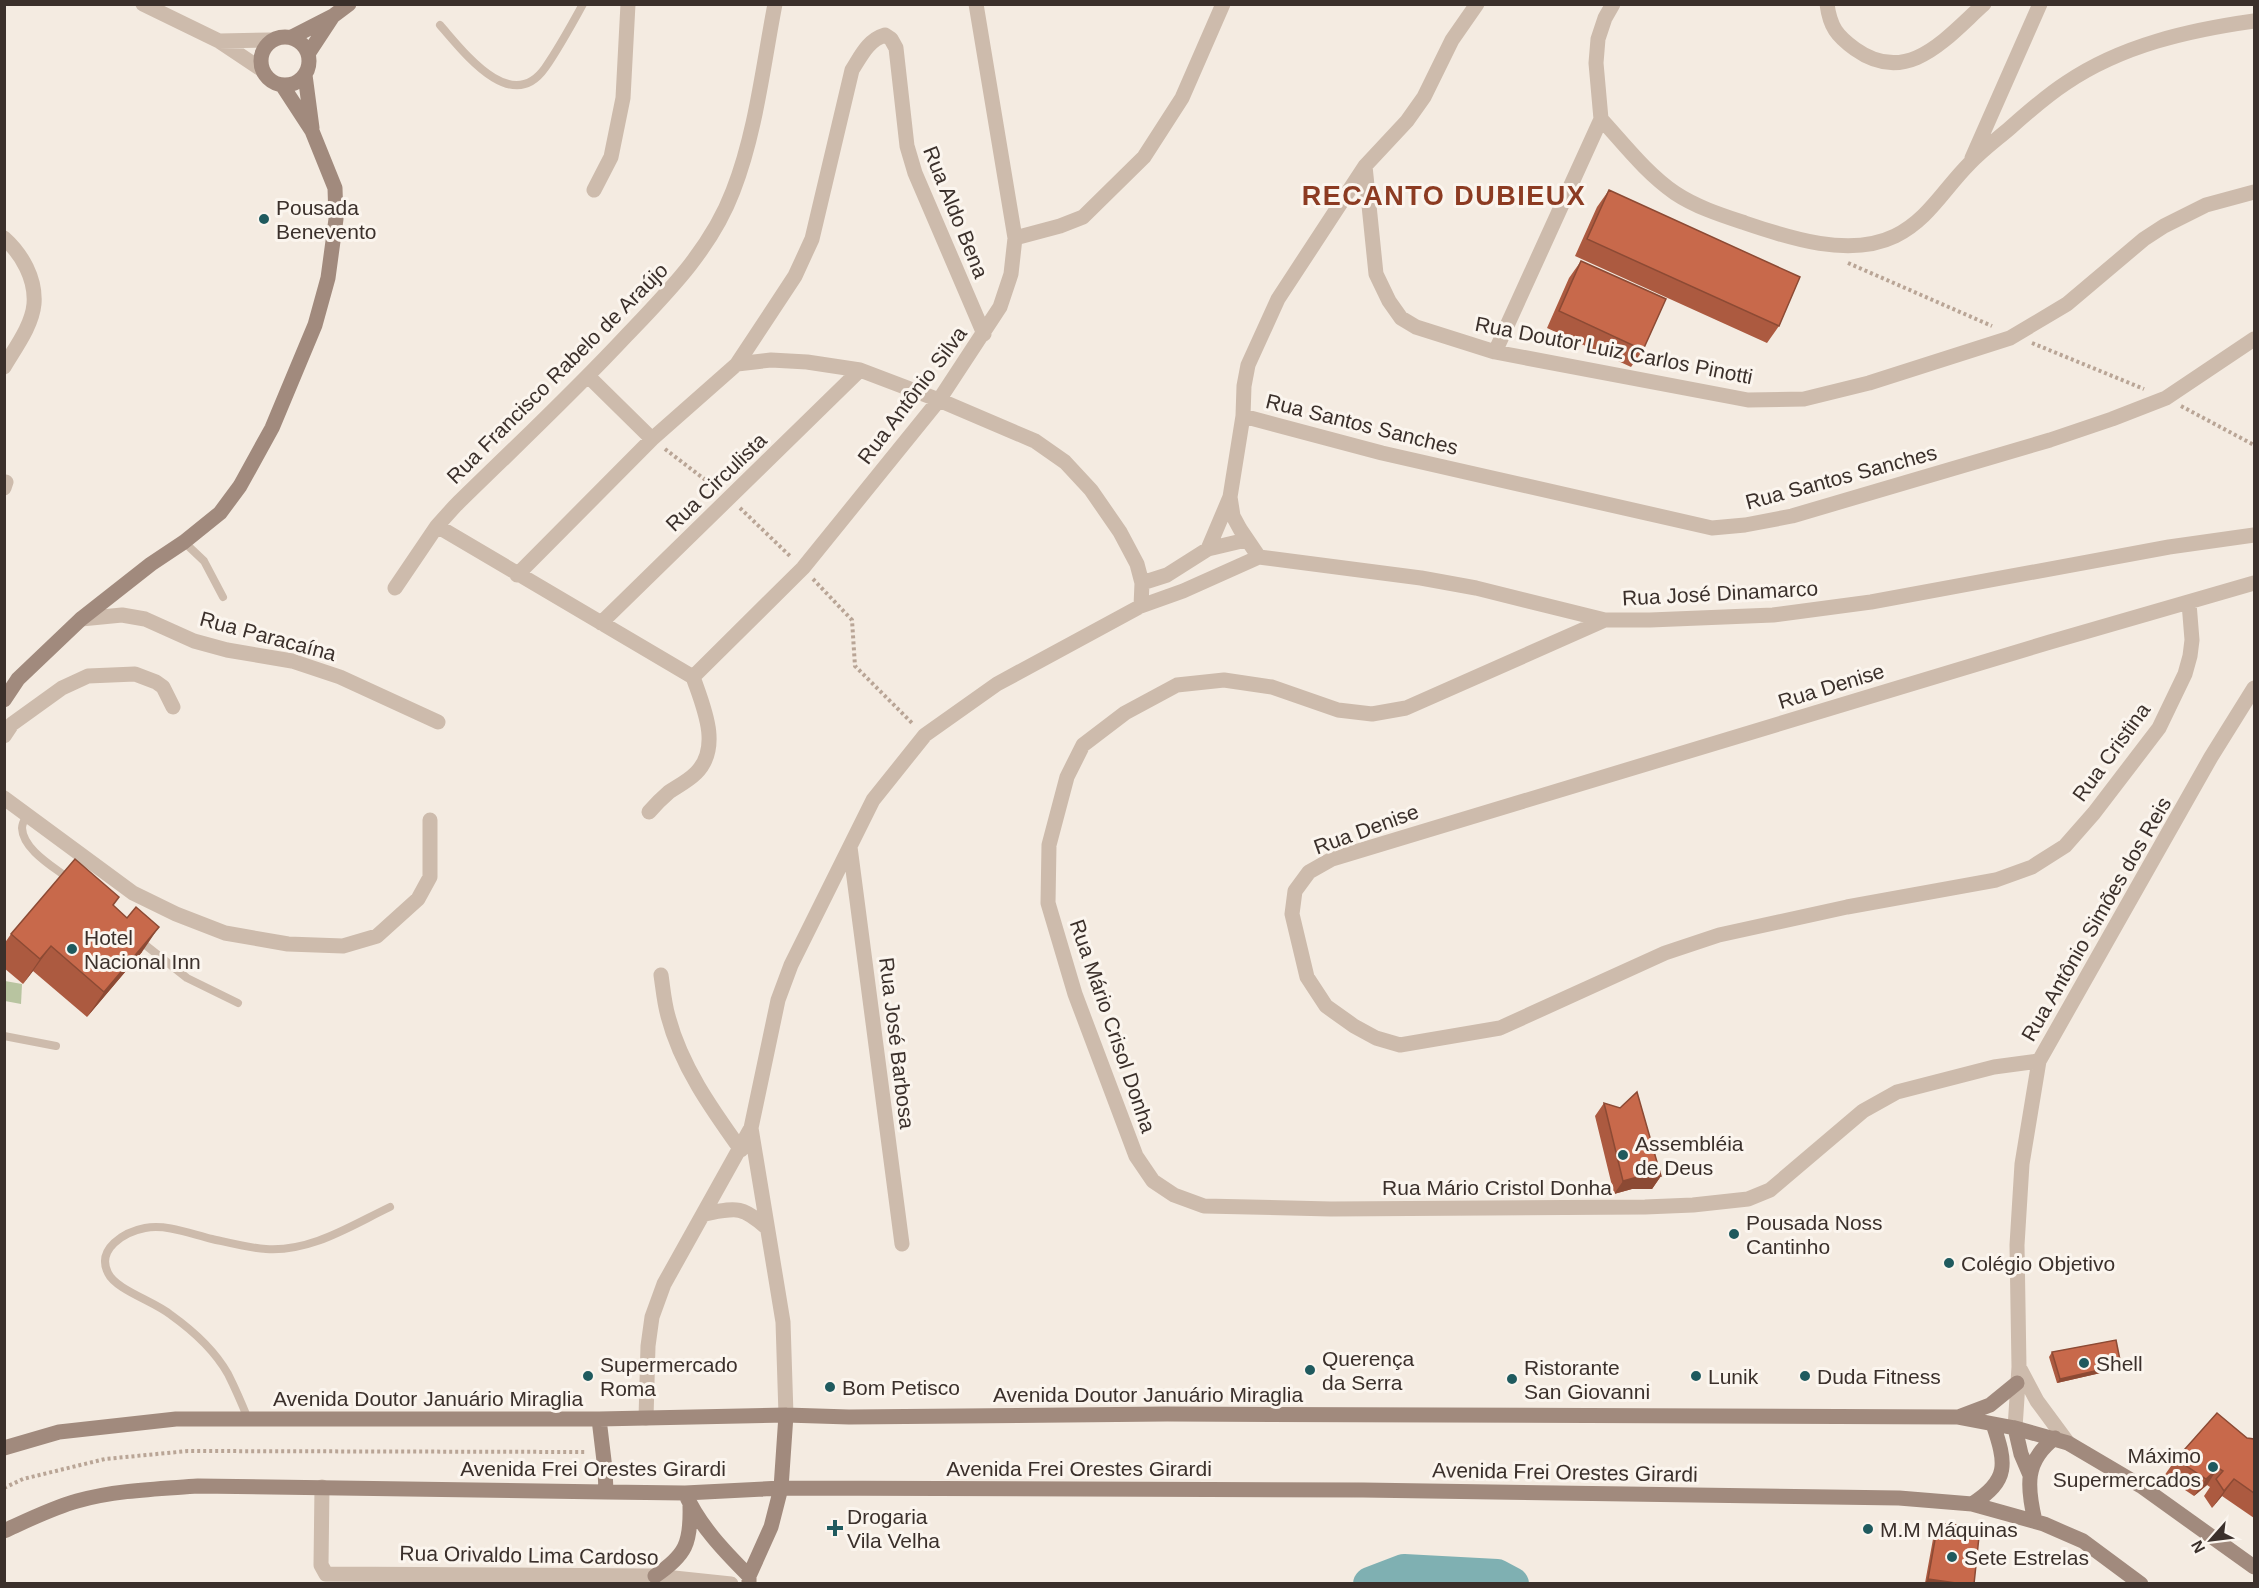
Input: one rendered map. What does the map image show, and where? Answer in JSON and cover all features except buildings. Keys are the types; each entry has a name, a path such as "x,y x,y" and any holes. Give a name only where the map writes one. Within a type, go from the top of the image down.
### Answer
{"main road":[{"path":"292,37 333,16 349,4"},
{"path":"309,54 333,16"},
{"path":"284,36 292,37 305,47 310,61 305,75 299,81 282,86 266,77 261,69 260,58 264,48 271,40 284,36"},
{"path":"305,75 312,131"},
{"path":"4,700 18,679 81,620 151,564 184,543 220,513 240,486 272,428 315,325 328,278 336,219 335,188 312,131 282,86"},
{"path":"1957,1417 1990,1405 2018,1375"},
{"path":"688,1499 713,1538 749,1580 771,1527 781,1488 786,1415"},
{"name":"Avenida Doutor Januário Miraglia","path":"4,1448 59,1432 176,1419 599,1419 786,1415 1957,1417 2015,1428 2061,1441 2141,1486 2254,1566"},
{"path":"599,1419 606,1492"},
{"path":"1972,1504 1988,1494 1996,1485 2001,1474 2002,1454 1993,1424"},
{"path":"2015,1428 2030,1475"},
{"path":"2035,1521 2030,1502 2030,1475 2033,1462 2040,1451 2061,1441"},
{"name":"Avenida Frei Orestes Girardi","path":"4,1531 44,1512 79,1500 138,1490 198,1486 606,1492 688,1499 781,1488 1375,1490 1899,1498 1972,1504 2035,1521 2083,1541 2140,1584"},
{"path":"655,1576 684,1552 691,1528 688,1499"}],"street":[{"path":"143,4 219,41 261,69"},
{"path":"594,190 611,157 623,98 628,4"},
{"name":"Rua Francisco Rabelo de Araújo","path":"395,588 437,526 588,376 684,274 711,236 733,191 752,127 775,4"},
{"name":"Rua Antônio Silva","path":"693,677 803,568 939,400 1000,307 1011,274 1015,238 976,4"},
{"path":"1015,238 1060,226 1083,217 1144,157 1182,98 1223,4"},
{"path":"1208,549 1230,497 1243,416 1244,386 1248,365 1278,299 1365,166 1407,121 1424,97 1452,40 1477,4"},
{"path":"1495,352 1601,119 1596,63 1598,39 1605,18 1613,4"},
{"path":"1827,4 1829,19 1840,39 1860,53 1884,62 1898,63 1917,59 1934,49 1984,4"},
{"path":"1969,163 2040,4"},
{"path":"1601,119 1643,166 1674,192 1705,210 1795,240 1864,245 1894,236 1921,220 1969,163 2068,81 2129,50 2177,35 2254,21"},
{"name":"Rua Aldo Bena","path":"737,363 799,267 812,239 852,70 868,45 876,38 885,35 891,39 896,48 907,146 915,173 984,334"},
{"path":"219,41 271,40"},
{"name":"Rua Doutor Luiz Carlos Pinotti","path":"1365,166 1376,274 1389,301 1401,318 1416,327 1495,352 1748,400 1804,399 1869,383 2010,338 2067,304 2144,239 2164,226 2206,206 2254,192"},
{"path":"4,238 22,258 31,280 34,305 25,332 4,367"},
{"name":"Rua Santos Sanches","path":"1243,416 1382,453 1712,528 1745,525 1792,516 2050,441 2166,398 2254,339"},
{"path":"517,575 652,439 737,363 771,360 807,362 860,370 939,400 1035,441 1065,462 1091,490 1120,532 1137,564 1143,583 1141,606"},
{"name":"Rua Circulista","path":"601,624 860,370"},
{"path":"588,376 652,439"},
{"path":"645,1418 648,1346 652,1317 664,1284 741,1150 751,1128 778,1000 791,965 873,800 925,735 997,684 1141,606 1183,591 1259,557 1246,540 1233,516 1230,497"},
{"path":"437,526 693,677 709,729 709,753 703,765 694,775 668,793 649,812"},
{"name":"Rua José Dinamarco","path":"1259,557 1421,578 1476,588 1605,620 1650,620 1773,615 1860,604 2169,547 2254,535"},
{"path":"1143,583 1167,575 1208,549 1246,540"},
{"name":"Rua Denise","path":"1996,879 1719,934 1665,953 1500,1028 1400,1045 1376,1038 1326,1006 1307,977 1292,914 1295,891 1309,872 1332,859 1993,659 2254,583"},
{"name":"Rua Cristina","path":"1996,879 2032,867 2064,846 2094,813 2159,728 2185,674 2190,656 2192,640 2189,603"},
{"name":"Rua Paracaína","path":"81,620 122,615 145,619 194,641 227,650 292,661 340,677 438,722"},
{"name":"Rua Mário Crisol Donha","path":"1204,1206 1174,1196 1153,1181 1136,1156 1075,994 1048,903 1049,845 1067,777 1083,745 1125,713 1177,686 1213,681 1224,680 1272,687 1338,710 1372,714 1406,708 1605,620"},
{"path":"4,736 12,724 62,688 88,676 135,674 156,681 164,687 173,707"},
{"name":"Rua Antônio Simões dos Reis","path":"2015,1428 2018,1375 2017,1245 2022,1164 2039,1061 2211,757 2254,688"},
{"path":"4,798 134,893 176,914 225,933 288,944 344,946 377,936 417,899 430,877 430,820"},
{"name":"Rua José Barbosa","path":"850,847 902,1244"},
{"path":"661,975 668,1016 683,1057 699,1090 741,1150"},
{"name":"Rua Mário Cristol Donha","path":"1204,1206 1330,1209 1645,1207 1748,1199 1770,1190 1863,1111 1897,1092 1994,1067 2039,1061"},
{"path":"751,1128 783,1322 786,1415"},
{"path":"704,1214 730,1209 740,1210 750,1213 766,1227"},
{"name":"Rua Antônio Simões dos Reis","path":"2018,1375 2061,1441"},
{"name":"Rua Orivaldo Lima Cardoso","path":"322,1487 321,1565 326,1574 655,1576 731,1584"}],"lane":[{"path":"440,26 473,63 503,84 520,85 532,80 544,70 583,4"},
{"path":"184,543 204,561 223,597"},
{"path":"27,814 22,828 33,850 79,886"},
{"path":"136,937 187,978 238,1003"},
{"path":"4,1036 56,1046"},
{"path":"248,1419 227,1372 212,1351 172,1315 152,1301 123,1289 109,1275 104,1263 105,1252 114,1243 146,1228 166,1228 265,1250 292,1249 318,1242 390,1207"}],"path":[{"path":"803,568 852,620 855,666 925,735"},
{"path":"4,1488 23,1479 105,1459 188,1451 603,1453"}],"green space":[{"path":"5,981 22,984 21,1004 5,1001"}],"waterway":[{"path":"1370,1584 1404,1571 1497,1576 1512,1584"}],"place":[{"name":"Pousada Benevento","path":"264,219"},
{"name":"Hotel Nacional Inn","path":"72,949"},
{"name":"Assembléia de Deus","path":"1623,1155"},
{"name":"Pousada Noss Cantinho","path":"1734,1234"},
{"name":"Colégio Objetivo","path":"1949,1263"},
{"name":"Shell","path":"2084,1363"},
{"name":"Querença da Serra","path":"1310,1370"},
{"name":"Supermercado Roma","path":"588,1376"},
{"name":"Lunik","path":"1696,1376"},
{"name":"Duda Fitness","path":"1805,1376"},
{"name":"Ristorante San Giovanni","path":"1512,1379"},
{"name":"Bom Petisco","path":"830,1387"},
{"name":"Máximo Supermercados","path":"2213,1467"},
{"name":"Drogaria Vila Velha","path":"835,1528"},
{"name":"M.M Máquinas","path":"1868,1529"},
{"name":"Sete Estrelas","path":"1952,1557"}],"district":[{"name":"RECANTO DUBIEUX","path":"1444,196"}]}
